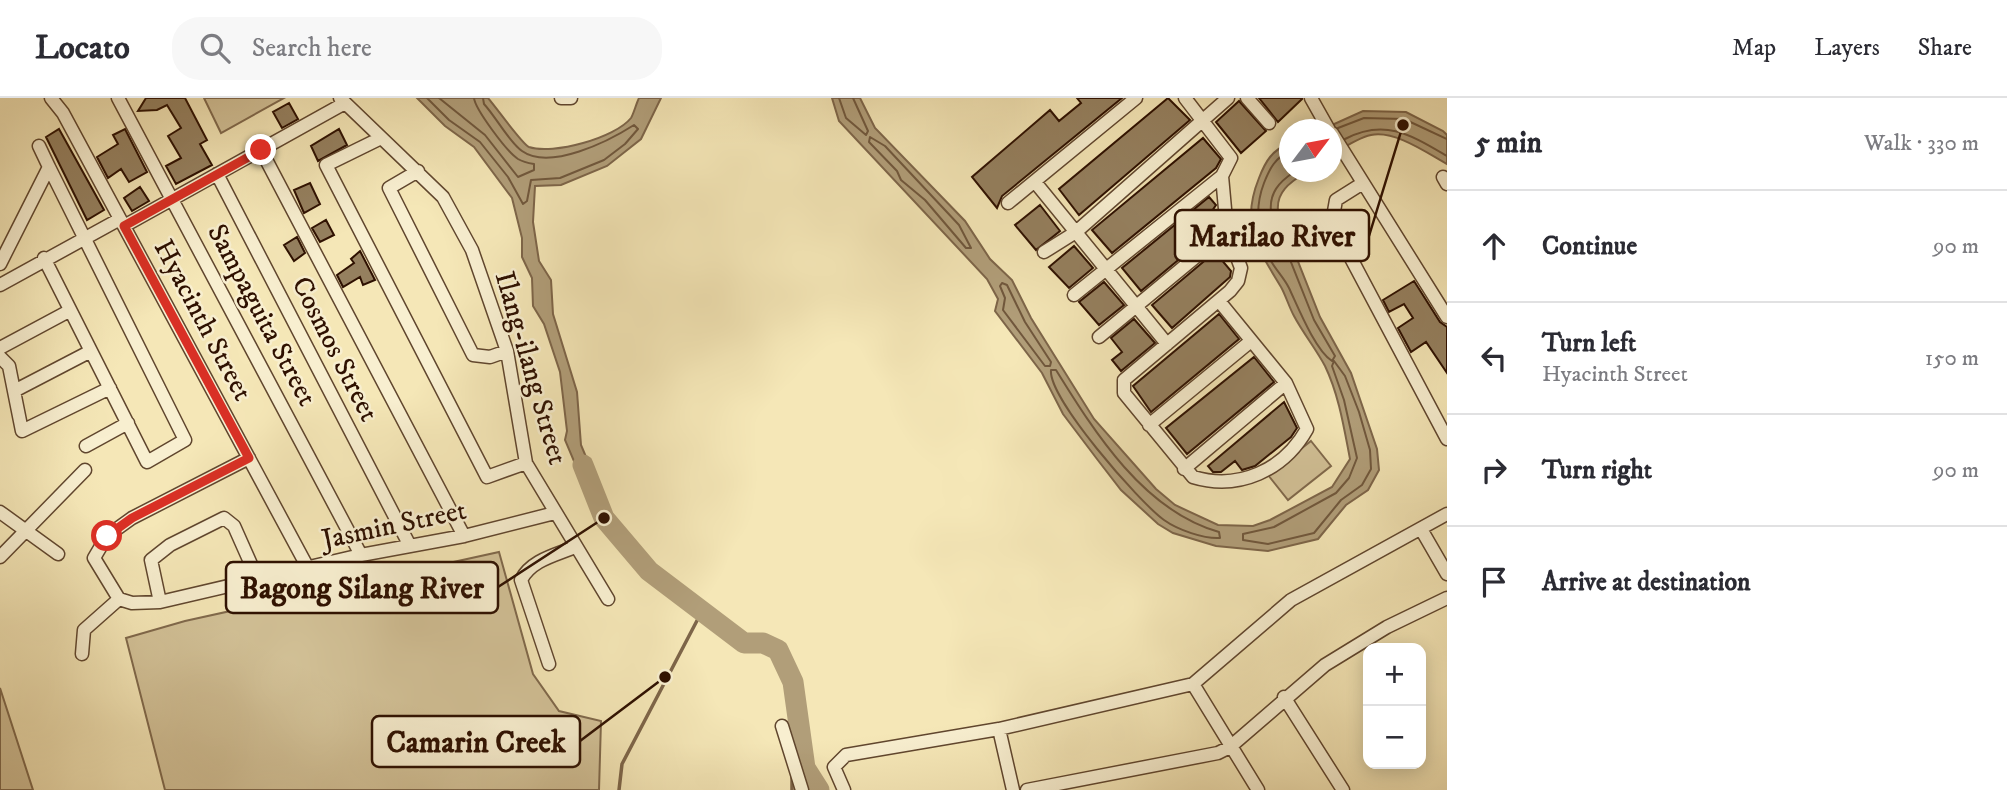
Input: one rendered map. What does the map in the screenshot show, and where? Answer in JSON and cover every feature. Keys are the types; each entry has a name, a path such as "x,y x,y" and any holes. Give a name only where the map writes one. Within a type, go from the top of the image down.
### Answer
{"street":[{"name":"Hyacinth Street","path":"51,98 63,113 308,568"},
{"name":"Sampaguita Street","path":"118,98 174,198 361,555"},
{"path":"561,98 571,98"},
{"path":"1009,203 1136,98"},
{"path":"1074,295 1222,176 1231,158 1185,98"},
{"path":"1044,252 1076,232 1228,98"},
{"path":"1247,98 1269,123"},
{"path":"0,285 83,238 174,198 261,150 342,100"},
{"name":"Ilang-ilang Street","path":"342,100 443,197 472,250 507,351 526,463 608,599"},
{"path":"1312,101 1323,119"},
{"path":"381,138 326,165 487,477 526,463"},
{"path":"39,146 185,440 147,462 44,258"},
{"path":"1342,149 1447,317"},
{"path":"261,150 464,536"},
{"path":"0,264 49,167"},
{"path":"418,171 389,188 473,355 490,357 507,351"},
{"name":"Cosmos Street","path":"217,174 410,546"},
{"path":"1219,301 1286,383 1298,404 1307,429 1298,446 1264,472 1234,483 1208,482 1193,477 1124,393 1125,380 1219,301 1238,281 1241,268 1227,231 1222,176"},
{"path":"1035,182 1167,344"},
{"path":"1363,183 1336,200 1333,217 1336,230 1447,439"},
{"path":"1100,337 1227,231"},
{"path":"0,348 69,311"},
{"path":"1149,425 1251,341"},
{"path":"16,390 90,351"},
{"path":"0,357 9,366 16,390 22,431 110,388"},
{"path":"1184,469 1286,383"},
{"path":"86,446 128,423"},
{"path":"82,654 84,631 119,599 94,558 107,536 132,518 249,458"},
{"path":"0,557 85,470"},
{"path":"0,512 58,554"},
{"name":"Jasmin Street","path":"119,599 132,603 160,602 361,555 464,536 555,513"},
{"path":"844,790 834,767 846,755 999,729 1193,684 1290,600 1447,514"},
{"path":"160,602 151,560 170,545 224,517 234,526 258,580"},
{"path":"1421,529 1447,574"},
{"path":"550,664 521,580 526,571 536,564 575,547"},
{"path":"1027,790 1218,752 1230,747 1284,697 1325,665 1387,627 1447,598"},
{"path":"1193,684 1258,790"},
{"path":"1284,697 1343,790"},
{"path":"782,726 802,790"},
{"path":"999,729 1013,790"}],"shaded area":[{"path":"204,98 284,98 221,133"},
{"path":"1311,441 1331,466 1288,500 1268,475"},
{"path":"499,552 533,674 559,711 601,721 599,790 165,790 126,638 185,621"},
{"path":"0,688 33,790 0,790"}],"water":[{"path":"417,98 488,98 529,147 553,149 583,143 612,132 631,118 639,98 661,98 641,139 607,166 561,185 535,186 533,222 539,261 551,280 553,314 577,392 581,445 599,488 587,492 565,440 567,431 560,372 544,324 533,306 532,278 522,257 522,238 512,198 474,147 445,126"},
{"path":"832,98 860,98 875,128 965,221 990,259 1012,280 1031,318 1094,419 1156,489 1175,505 1218,525 1253,526 1270,520 1332,487 1350,459 1330,377 1258,247 1251,223 1251,209 1259,178 1270,157 1279,148 1279,182 1291,182 1279,198 1278,211 1320,317 1351,373 1377,449 1379,470 1368,490 1346,505 1318,539 1268,551 1216,546 1173,533 1158,524 1121,490 1063,414 1042,373 995,311 998,299 987,279 839,121"},
{"path":"1363,111 1406,112 1447,135 1447,164 1400,139 1380,134 1361,138 1342,149 1342,120"}],"building":[{"path":"146,98 185,98 207,140 200,144 212,165 176,184 166,166 181,158 168,136 181,128 167,105 157,110 138,111"},
{"path":"1077,98 1122,98 1002,196 997,208 972,177 1050,110 1059,121 1081,103"},
{"path":"1168,98 1190,120 1079,215 1059,189"},
{"path":"1259,98 1302,98 1279,119 1278,122"},
{"path":"1239,101 1266,131 1241,153 1216,122"},
{"path":"289,103 298,119 282,128 273,112"},
{"path":"59,129 104,210 87,220 46,137"},
{"path":"125,129 147,172 129,182 121,169 108,178 97,157 118,144 113,135"},
{"path":"339,129 347,145 318,161 311,146"},
{"path":"1203,138 1221,159 1216,168 1112,253 1092,230"},
{"path":"310,183 320,204 304,213 294,190"},
{"path":"140,187 149,201 132,211 124,198"},
{"path":"1209,197 1216,205 1212,211 1217,217 1218,227 1141,291 1122,268"},
{"path":"1040,205 1060,231 1036,250 1015,225"},
{"path":"326,220 334,235 320,242 312,228"},
{"path":"297,237 305,253 294,261 284,245"},
{"path":"1074,246 1093,268 1069,288 1049,267"},
{"path":"360,251 375,280 363,285 360,277 343,287 337,275 354,263 351,259"},
{"path":"1215,252 1231,271 1230,277 1172,328 1152,305"},
{"path":"1414,281 1440,322 1447,327 1447,373 1426,342 1411,352 1398,328 1413,318 1404,304 1389,312 1383,300"},
{"path":"1104,282 1124,305 1099,325 1079,302"},
{"path":"1219,314 1239,339 1151,412 1133,386"},
{"path":"1134,319 1155,343 1121,371 1112,360 1122,352 1111,338"},
{"path":"1254,357 1274,382 1187,454 1166,428"},
{"path":"1284,402 1297,428 1291,437 1255,466 1242,470 1235,461 1221,472 1213,472 1208,466"}],"waterway":[{"path":"583,465 604,518 649,571 744,643 763,643 778,650 793,682 805,768 819,790"},
{"path":"619,790 622,764 701,613"},
{"path":"797,758 803,747"},
{"path":"792,775 792,790"}],"place":[{"name":"Marilao River","path":"1403,125"},
{"name":"Bagong Silang River","path":"604,518"},
{"name":"Camarin Creek","path":"665,677"}],"route":[{"path":"107,536 132,518 249,458 124,226 261,150"}]}
